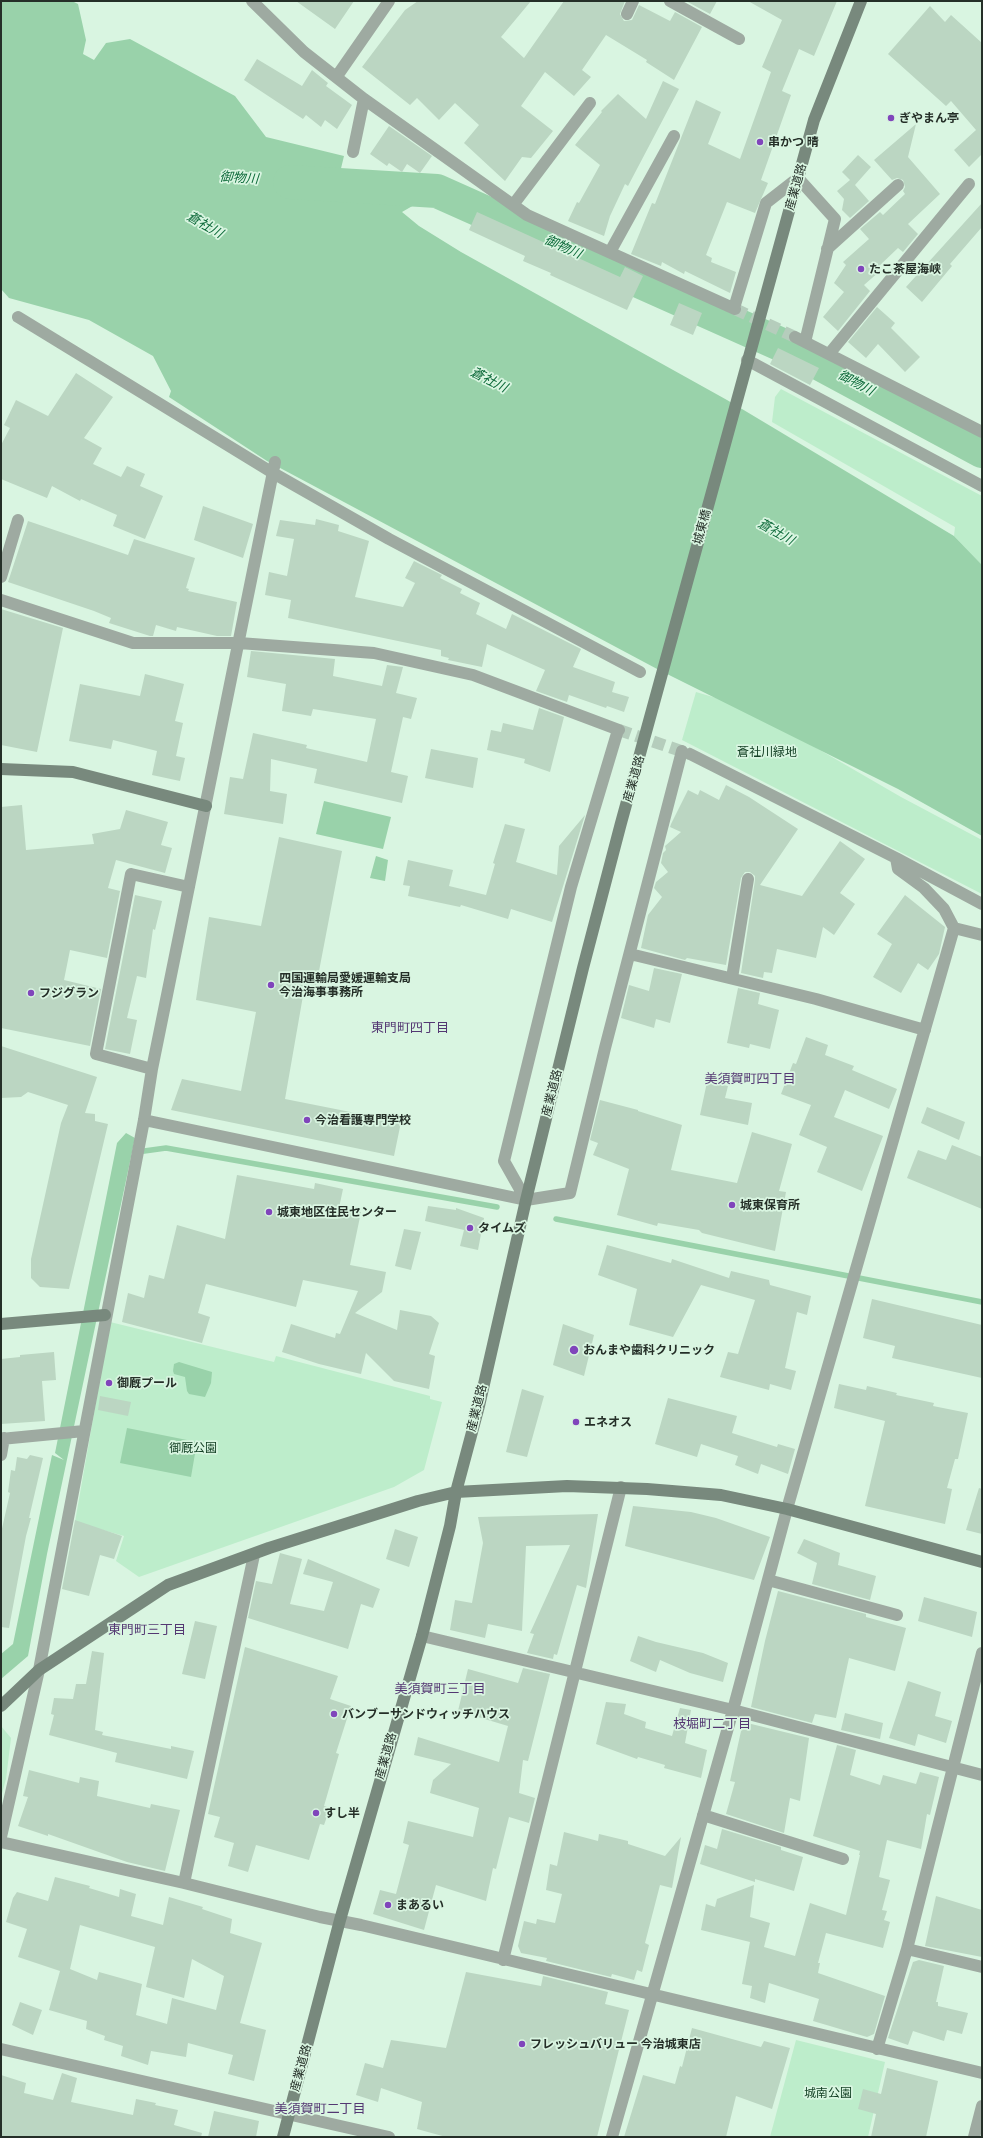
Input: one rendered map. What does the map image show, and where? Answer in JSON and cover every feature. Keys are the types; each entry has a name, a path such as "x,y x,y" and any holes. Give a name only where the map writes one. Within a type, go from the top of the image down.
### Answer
{"street":[{"path":"252,1 304,52 337,76 364,99 527,215 735,309 766,203 798,178 835,219 828,249 800,339 982,432"},
{"path":"337,76 389,1"},
{"path":"627,14 633,1"},
{"path":"670,1 739,39"},
{"name":"産業道路","path":"742,378 814,120 861,1"},
{"path":"353,152 364,99"},
{"path":"513,205 590,103"},
{"path":"610,252 674,136"},
{"path":"829,354 969,184"},
{"path":"828,249 898,185"},
{"path":"18,317 274,468 389,539 640,672"},
{"path":"747,360 982,486"},
{"name":"城東橋","path":"663,676 742,378"},
{"path":"274,468 152,1069 144,1120 105,1315 39,1670 1,1836 184,1883 982,2073"},
{"path":"1,576 18,520"},
{"path":"1,600 132,643 239,643 374,652 474,675 619,730 571,887 504,1161 526,1200"},
{"name":"産業道路","path":"283,2137 340,1920 422,1636 450,1526 456,1492 583,968 663,676"},
{"path":"144,1120 526,1200 570,1193 630,954 686,753 896,858 982,904"},
{"path":"1,769 73,772 206,806"},
{"path":"612,2137 733,1710 787,1509 954,928 944,909 924,888 898,869 896,858"},
{"path":"152,1069 96,1054 131,874 189,887"},
{"path":"732,978 748,879"},
{"path":"954,928 982,935"},
{"path":"630,954 816,999 925,1030"},
{"path":"1,1324 105,1315"},
{"path":"1,1455 3,1439 84,1431"},
{"path":"1,1706 39,1670 168,1585 254,1555 269,1548 418,1501 456,1492 567,1486 621,1487 721,1495 787,1509 982,1562"},
{"path":"503,1960 621,1487"},
{"path":"184,1883 254,1555"},
{"path":"768,1580 897,1615"},
{"path":"422,1636 733,1710 982,1775"},
{"path":"877,2049 906,1949 982,1653"},
{"path":"703,1815 843,1859"},
{"path":"906,1949 982,1967"},
{"path":"1,2049 389,2137"},
{"path":"974,2137 982,2106"}],"green space":[{"path":"781,389 982,496 982,565 954,536 955,527 772,422 775,397"},
{"name":"蒼社川緑地","path":"696,692 730,702 775,724 901,797 982,840 982,894 682,740"},
{"name":"御厩公園","path":"110,1322 274,1362 276,1356 430,1396 430,1399 442,1402 424,1470 394,1487 139,1577 116,1561 124,1536 75,1522"},
{"path":"1,1726 11,1738 6,1779 1,1797"},
{"name":"城南公園","path":"796,2040 885,2062 868,2137 770,2137"}],"water":[{"name":"蒼社川","path":"1,1 72,1 78,4 86,40 83,54 94,60 106,43 130,39 235,96 266,137 344,156 337,185 428,197 402,212 419,226 461,252 727,400 954,536 982,565 982,836 898,789 659,670 267,461 169,397 171,391 153,356 89,320 9,298 1,289"},
{"path":"324,801 391,817 383,849 316,834"},
{"path":"376,856 388,860 385,881 370,878"},
{"path":"126,1133 135,1138 47,1554 28,1656 1,1679 1,1654 13,1644 52,1455 64,1460 55,1453 117,1143"},
{"path":"179,1362 212,1372 211,1383 205,1397 189,1394 187,1391 185,1377 174,1374 174,1364"},
{"path":"127,1428 197,1442 191,1477 120,1463"}],"building":[{"path":"296,1 354,1 335,29"},
{"path":"418,1 531,1 501,37 524,58 564,1 625,1 620,14 624,21 632,20 639,5 670,21 675,12 702,27 674,80 646,62 647,60 606,35 582,70 591,77 574,96 545,72 521,106 553,131 531,158 522,157 505,181 464,143 479,125 455,103 439,120 417,98 410,105 362,67 405,10"},
{"path":"686,1 717,1 710,14"},
{"path":"748,1 837,1 814,56 799,49 782,91 791,95 761,180 768,183 755,213 727,202 706,255 712,258 711,262 736,272 730,293 685,271 684,274 662,262 661,266 631,254 652,203 655,204 696,100 721,112 708,144 740,159 771,72 762,67 782,20"},
{"path":"930,6 945,22 951,15 982,43 982,154 969,167 954,150 976,130 951,101 946,106 888,54"},
{"path":"257,59 302,86 312,70 328,83 326,86 352,105 337,129 325,120 321,127 306,115 303,119 244,80"},
{"path":"663,81 679,89 628,186 625,184 610,216 604,236 568,221 577,202 579,203 600,165 575,145 602,112 601,111 618,94 646,119"},
{"path":"916,124 908,157 940,194 908,224 918,234 903,252 898,248 877,268 880,271 864,285 870,291 838,331 823,317 844,292 834,283 846,265 843,262 869,239 860,229 880,212 883,215 905,194 903,191 905,187 903,180 897,178 892,180 874,160"},
{"path":"389,126 432,156 420,173 407,164 402,172 389,163 387,166 370,154"},
{"path":"858,155 871,167 855,185 869,201 850,218 842,210 844,199 837,191 850,180 842,172"},
{"path":"982,203 982,227 950,264 952,266 922,302 906,287"},
{"path":"477,212 620,277 625,267 643,276 627,310 550,275 551,273 523,261 525,256 469,230"},
{"path":"679,303 702,313 693,335 670,325"},
{"path":"877,307 895,323 891,328 920,357 905,372 878,344 866,358 848,342"},
{"path":"778,348 819,368 810,385 770,364"},
{"path":"76,373 113,397 84,438 102,448 93,464 121,477 127,466 145,474 140,486 163,496 145,539 113,526 117,515 81,499 80,501 52,486 47,498 1,479 1,445 10,428 4,425 16,400 48,416"},
{"path":"203,506 253,524 243,558 194,540"},
{"path":"316,519 339,525 338,531 369,541 355,597 403,607 415,583 405,578 414,561 442,575 440,578 462,589 460,593 480,603 476,614 506,629 512,614 581,649 573,667 615,682 612,692 629,697 624,712 607,706 606,708 569,695 567,702 536,691 545,670 487,644 482,667 448,660 449,658 441,656 441,650 288,618 291,600 265,595 269,572 287,576 294,539 276,536 280,520 315,525"},
{"path":"28,521 128,555 134,539 195,558 186,588 189,589 188,591 237,602 231,636 217,636 177,627 176,631 156,625 153,636 150,636 109,623 111,618 94,611 8,582"},
{"path":"1,609 63,628 37,752 1,745"},
{"path":"251,651 335,659 333,676 382,686 387,665 403,667 396,693 417,698 411,719 403,717 391,772 408,776 402,803 314,783 317,769 271,759 270,791 287,794 283,824 224,814 230,777 243,779 253,733 307,745 306,748 367,762 376,719 313,709 311,716 282,711 286,684 247,677"},
{"path":"145,674 184,684 175,721 183,723 176,756 185,758 180,781 152,775 157,751 113,740 111,749 69,741 80,684 140,696"},
{"path":"539,708 564,717 550,772 524,763 525,759 487,750 491,730 501,732 503,723 533,730"},
{"path":"431,749 478,758 473,788 425,778"},
{"path":"726,785 749,797 798,829 760,885 802,896 840,841 865,859 840,893 855,904 834,935 823,927 816,958 777,949 772,973 764,972 763,978 741,973 755,880 755,876 750,872 745,872 741,878 726,965 687,958 685,960 641,948 648,915 662,897 654,888 656,882 668,872 661,863 663,853 666,850 665,846 681,832 670,827 688,790 698,795 700,790 719,800"},
{"path":"22,805 26,850 94,844 92,834 120,829 126,810 168,822 161,845 172,848 165,873 116,860 108,888 120,891 107,958 70,950 64,980 101,989 90,1046 1,1028 1,807"},
{"path":"585,815 552,922 511,909 508,919 461,905 460,907 408,896 410,886 403,885 408,860 453,870 449,886 486,895 495,864 493,863 505,824 525,829 516,862 557,875 559,846"},
{"path":"279,837 342,851 315,992 304,990 285,1099 401,1122 394,1156 171,1110 182,1079 241,1091 256,1012 196,1000 201,966 209,917 261,926"},
{"path":"135,895 162,901 155,930 153,929 146,978 137,976 127,1018 137,1020 130,1054 105,1049"},
{"path":"905,895 945,927 939,954 928,970 918,963 901,993 873,977 892,944 877,934"},
{"path":"654,968 682,974 670,1023 656,1019 654,1028 621,1018 629,985 649,991"},
{"path":"738,988 760,993 758,1004 779,1010 770,1049 750,1044 749,1048 727,1043"},
{"path":"806,1037 828,1045 825,1055 854,1066 852,1070 897,1089 889,1109 845,1090 834,1117 883,1136 862,1191 817,1172 827,1147 799,1135 811,1105 781,1094 793,1063 796,1064"},
{"path":"1,1046 97,1077 85,1113 95,1114 95,1121 108,1124 69,1289 40,1287 31,1278 31,1259 61,1123 68,1105 28,1092 21,1097 1,1098"},
{"path":"707,1082 728,1086 725,1098 752,1103 748,1125 700,1115"},
{"path":"600,1100 638,1110 682,1125 671,1170 737,1183 752,1132 792,1144 779,1191 786,1192 775,1251 702,1233 699,1230 658,1223 657,1226 617,1215 629,1169 593,1155 598,1143 590,1140"},
{"path":"927,1107 965,1122 959,1140 921,1123"},
{"path":"952,1145 982,1157 982,1209 907,1178 918,1150 946,1160"},
{"path":"237,1175 314,1189 315,1183 343,1189 339,1208 361,1212 350,1265 386,1272 382,1292 355,1313 397,1330 400,1310 431,1316 439,1323 429,1354 435,1356 429,1389 394,1381 366,1353 361,1374 319,1364 282,1352 291,1324 335,1338 336,1333 340,1334 358,1291 303,1280 296,1307 206,1284 198,1313 210,1317 202,1343 122,1322 128,1293 144,1298 149,1275 164,1279 177,1225 225,1239"},
{"name":"タイムズ","path":"428,1206 456,1210 456,1208 484,1218 478,1250 460,1246 464,1230 425,1221"},
{"path":"404,1229 421,1232 411,1270 395,1266"},
{"path":"607,1245 671,1263 672,1259 729,1278 731,1271 769,1280 770,1285 811,1296 807,1315 797,1312 785,1368 796,1371 791,1390 770,1384 769,1390 720,1377 728,1352 738,1354 755,1300 701,1285 673,1337 629,1325 637,1289 598,1275"},
{"path":"872,1299 982,1325 982,1378 892,1358 895,1346 863,1338"},
{"name":"おんまや歯科クリニック","path":"563,1324 594,1335 584,1376 553,1365"},
{"path":"54,1352 56,1380 42,1381 45,1421 1,1424 1,1359 20,1357 20,1355"},
{"path":"839,1384 866,1390 867,1386 897,1393 896,1395 934,1403 933,1406 968,1413 958,1459 955,1459 947,1488 952,1489 945,1524 865,1506 885,1421 834,1408"},
{"path":"522,1389 544,1396 527,1457 506,1452"},
{"path":"100,1396 131,1402 128,1416 98,1410"},
{"path":"668,1398 737,1416 732,1433 777,1447 778,1444 795,1449 788,1474 761,1464 758,1474 735,1465 738,1456 701,1444 697,1457 655,1444"},
{"path":"30,1455 43,1458 29,1518 31,1518 26,1536 9,1628 1,1627 1,1533 10,1493 8,1492 11,1470 15,1471 17,1457 27,1459"},
{"path":"979,1488 982,1489 982,1534 966,1530"},
{"path":"633,1506 691,1512 716,1518 770,1537 754,1580 625,1546"},
{"path":"598,1514 586,1588 577,1585 557,1655 554,1654 553,1659 527,1653 534,1634 530,1633 570,1545 526,1546 522,1631 488,1624 485,1638 450,1630 455,1600 472,1603 483,1543 478,1517"},
{"path":"75,1520 122,1536 114,1559 100,1555 89,1596 62,1589"},
{"path":"395,1529 418,1537 409,1567 386,1559"},
{"path":"804,1539 840,1553 838,1565 876,1576 870,1600 812,1584 817,1563 797,1553"},
{"path":"280,1553 302,1559 290,1604 324,1611 333,1582 303,1574 308,1559 380,1589 373,1608 361,1604 348,1649 248,1618 256,1581 272,1584"},
{"path":"778,1591 866,1614 866,1617 906,1628 895,1671 849,1658 836,1718 815,1714 812,1723 751,1707 765,1641"},
{"path":"924,1597 977,1612 972,1637 918,1621"},
{"path":"195,1621 217,1626 205,1679 182,1674"},
{"path":"638,1636 656,1642 703,1653 728,1663 723,1682 690,1673 660,1660 656,1672 630,1661"},
{"path":"245,1647 338,1676 330,1699 351,1706 336,1753 339,1754 324,1806 330,1808 324,1825 320,1824 309,1860 256,1845 248,1872 228,1866 234,1843 214,1837 220,1817 208,1814"},
{"path":"92,1651 104,1653 95,1730 103,1732 102,1735 171,1749 171,1746 194,1751 187,1779 115,1762 117,1753 49,1735 54,1715 51,1714 54,1698 73,1699 76,1684 86,1684"},
{"path":"523,1668 550,1674 528,1761 523,1760 519,1793 535,1798 529,1823 509,1817 496,1869 493,1868 486,1901 436,1885 424,1930 373,1914 380,1890 396,1894 409,1845 403,1843 408,1821 473,1837 479,1808 430,1793 433,1780 451,1764 414,1755 418,1737 499,1762 508,1726 458,1711 468,1669 518,1683"},
{"path":"908,1681 941,1692 935,1716 952,1721 946,1743 918,1734 915,1746 889,1738"},
{"path":"606,1702 626,1704 624,1714 646,1722 645,1728 672,1736 680,1708 691,1710 685,1743 707,1750 701,1778 664,1768 665,1765 638,1757 637,1759 596,1744"},
{"path":"845,1713 883,1723 880,1739 841,1730"},
{"path":"743,1722 809,1738 800,1801 790,1798 784,1833 726,1814 735,1782 730,1781"},
{"path":"837,1745 856,1750 850,1775 880,1785 883,1775 916,1784 920,1772 939,1777 930,1815 927,1814 921,1849 887,1840 879,1877 890,1880 882,1910 887,1911 884,1920 890,1922 883,1948 826,1933 818,1963 820,1963 818,1973 885,1996 874,2034 867,2037 813,2021 819,1999 769,1983 765,2003 750,1998 752,1986 742,1984 750,1942 701,1930 706,1904 715,1907 717,1899 754,1885 750,1917 770,1923 764,1947 795,1956 810,1903 846,1915 860,1851 813,1836"},
{"path":"29,1770 79,1783 80,1777 99,1781 97,1796 150,1808 151,1804 180,1810 165,1871 127,1862 48,1834 48,1836 18,1826 28,1797 23,1796"},
{"path":"722,1829 781,1847 781,1850 803,1857 794,1891 755,1879 755,1882 700,1864 705,1845 717,1849"},
{"path":"564,1832 598,1841 599,1834 628,1841 628,1844 665,1856 681,1837 672,1888 660,1885 645,1943 649,1945 642,1972 637,1970 634,1980 612,1974 611,1977 546,1961 547,1958 521,1953 518,1946 524,1921 536,1924 537,1919 555,1923 562,1894 546,1890 550,1864 557,1866"},
{"path":"55,1877 90,1886 89,1888 119,1897 120,1889 136,1894 131,1916 163,1925 169,1897 203,1907 202,1909 232,1919 230,1933 262,1943 240,2023 266,2030 254,2081 228,2074 233,2055 188,2043 186,2057 151,2051 148,2065 121,2056 123,2046 104,2040 105,2036 86,2029 87,2021 49,2010 60,1971 18,1957 27,1929 6,1922 13,1898 17,1892 48,1901","holes":["80,1925 155,1947 146,1987 184,1998 192,1959 224,1976 216,2010 172,1998 167,2024 136,2015 142,1984 99,1972 97,1980 70,1969"]},
{"path":"936,1896 982,1910 982,1957 925,1946"},
{"path":"919,1960 944,1966 936,2002 938,2002 938,2006 968,2013 962,2034 947,2030 944,2041 913,2031 908,2045 888,2038 913,1962"},
{"path":"466,1972 541,1986 543,1976 608,1992 605,2004 629,2010 597,2137 446,2137 417,2129 422,2102 381,2088 378,2102 356,2095 365,2063 383,2068 391,2040 446,2048"},
{"path":"20,2002 42,2010 33,2035 12,2025"},
{"path":"692,2028 761,2047 764,2041 790,2048 772,2109 736,2096 726,2137 624,2137 643,2075 675,2084 680,2066 682,2067"},
{"path":"887,2068 938,2081 926,2137 871,2137 876,2114 858,2109 863,2089 881,2094"},
{"path":"62,2073 77,2078 71,2102 133,2115 136,2099 156,2103 155,2105 178,2110 174,2125 202,2133 201,2137 1,2137 1,2075 26,2083 24,2093 53,2100"},
{"path":"214,2111 259,2121 256,2137 208,2137"}],"waterway":[{"name":"御物川","path":"290,182 437,191 800,353 982,451"},
{"path":"137,1152 166,1148 497,1207"},
{"path":"556,1219 982,1302"}],"tunnel":[{"path":"735,309 795,337"},
{"path":"619,730 690,754"}],"place":[{"name":"ぎやまん亭","path":"891,118"},
{"name":"串かつ 晴","path":"760,142"},
{"name":"たこ茶屋海峡","path":"861,269"},
{"name":"四国運輸局愛媛運輸支局 今治海事事務所","path":"271,985"},
{"name":"フジグラン","path":"31,993"},
{"name":"今治看護専門学校","path":"307,1120"},
{"name":"城東保育所","path":"732,1205"},
{"name":"城東地区住民センター","path":"269,1212"},
{"name":"タイムズ","path":"470,1228"},
{"name":"おんまや歯科クリニック","path":"574,1350"},
{"name":"御厩プール","path":"109,1383"},
{"name":"エネオス","path":"576,1422"},
{"name":"バンブーサンドウィッチハウス","path":"334,1714"},
{"name":"すし半","path":"316,1813"},
{"name":"まあるい","path":"388,1905"},
{"name":"フレッシュバリュー 今治城東店","path":"522,2044"}],"district":[{"name":"東門町四丁目","path":"410,1028"},
{"name":"美須賀町四丁目","path":"750,1079"},
{"name":"東門町三丁目","path":"147,1630"},
{"name":"美須賀町三丁目","path":"440,1689"},
{"name":"枝堀町二丁目","path":"712,1724"},
{"name":"美須賀町二丁目","path":"320,2109"}]}
